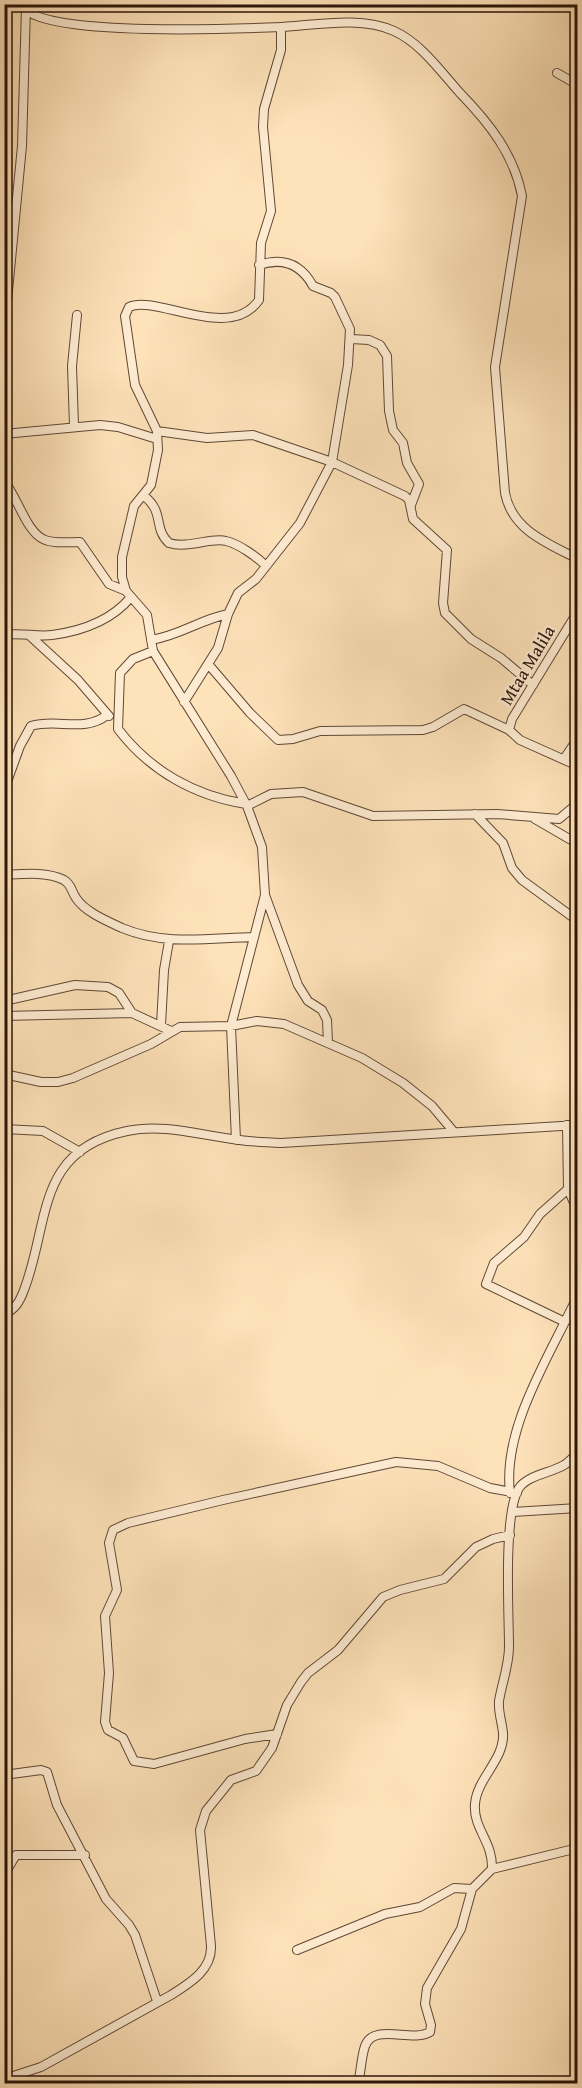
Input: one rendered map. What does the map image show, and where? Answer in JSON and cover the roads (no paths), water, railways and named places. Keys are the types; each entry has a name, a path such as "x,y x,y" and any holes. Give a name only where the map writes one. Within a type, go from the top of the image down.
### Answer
{"street":[{"path":"26,7 41,19 75,25 135,28 281,27 350,23 376,25 404,36 428,57 500,139 518,177 522,196 495,367 508,508 518,524 578,559"},
{"path":"4,332 22,146 26,7"},
{"path":"128,594 122,577 122,558 134,506 155,475 157,435 135,385 125,326 129,307 141,304 189,316 233,316 255,306 259,300 261,243 271,211 262,127 264,109 281,50 281,27"},
{"path":"557,73 578,85"},
{"path":"184,702 218,648 228,614 238,593 256,579 300,523 332,462 351,339 348,322 331,293 313,286 306,274 289,262 277,261 259,265"},
{"path":"74,426 72,366 77,315"},
{"path":"351,339 369,340 380,345 387,356 389,411 393,430 403,442 407,463 419,484 411,505"},
{"path":"4,434 74,426 118,427 157,435 207,438 253,435 332,462 405,496 411,505 413,519 447,550 443,603 445,613 471,639 501,658 533,686"},
{"path":"4,481 14,492 36,534 44,540 80,542 109,585 128,594 147,615 153,651 247,805 262,847 265,895 298,985 308,1001 322,1010 327,1020 328,1044"},
{"path":"143,495 154,504 163,538 169,543 193,545 225,540 253,553 266,566"},
{"path":"4,635 51,635 90,625 114,615 128,594"},
{"name":"Mtaa Malila","path":"578,611 512,719 509,729 520,740 578,766"},
{"path":"151,640 181,634 212,617 228,614"},
{"path":"28,634 78,680 107,715 117,719"},
{"path":"153,651 133,659 120,673 118,729 148,762 194,791 218,800 247,805 271,794 303,792 373,816 424,818 475,814 532,818 563,817 578,803"},
{"path":"209,665 250,713 278,740 293,739 320,731 423,730 434,728 465,709 509,729"},
{"path":"4,790 20,746 32,726 43,723 88,725 107,715"},
{"path":"564,759 578,738"},
{"path":"475,814 502,843 512,868 522,880 578,921"},
{"path":"532,818 578,844"},
{"path":"4,875 52,875 62,879 70,884 83,906 93,913 124,928 169,941 254,937"},
{"path":"236,1140 231,1026 265,895"},
{"path":"161,1025 164,970 169,941"},
{"path":"4,1000 57,988 100,985 119,993 132,1013"},
{"path":"4,1016 132,1013 171,1031"},
{"path":"4,1074 41,1082 73,1078 151,1044 180,1027 231,1026 257,1021 284,1024 362,1058 403,1083 432,1106 454,1132"},
{"path":"567,1125 568,1189 578,1212"},
{"path":"4,1314 11,1312 20,1300 31,1270 52,1184 62,1167 80,1152 124,1131 165,1129 236,1140 281,1143 578,1125"},
{"path":"4,1129 43,1131 80,1152"},
{"path":"565,1322 486,1284 494,1263 524,1237 540,1214 568,1189"},
{"path":"492,1869 493,1854 478,1825 476,1801 487,1773 501,1751 503,1733 499,1703 509,1649 507,1597 513,1512 513,1493 507,1470 511,1449 537,1378 578,1295"},
{"path":"513,1493 524,1483 564,1465 578,1453"},
{"path":"277,1734 245,1739 154,1764 134,1761 123,1738 108,1730 105,1722 109,1673 105,1616 117,1590 109,1543 113,1530 128,1523 223,1500 396,1462 438,1466 490,1488 513,1493"},
{"path":"513,1512 578,1508"},
{"path":"4,2079 41,2067 189,1984 209,1965 212,1955 201,1820 231,1780 256,1771 272,1748 287,1705 301,1682 308,1673 338,1650 383,1597 400,1590 444,1579 476,1547 493,1539 510,1535"},
{"path":"4,1775 41,1770 47,1772 57,1805 111,1908 129,1924 151,1979 157,2001"},
{"path":"358,2084 364,2048 369,2040 382,2034 414,2036 430,2032 431,2025 425,2004 427,1988 461,1929 472,1888 492,1869 578,1848"},
{"path":"4,1875 13,1857 22,1854 85,1855"},
{"path":"297,1950 385,1914 420,1907 454,1888 472,1888"}]}
